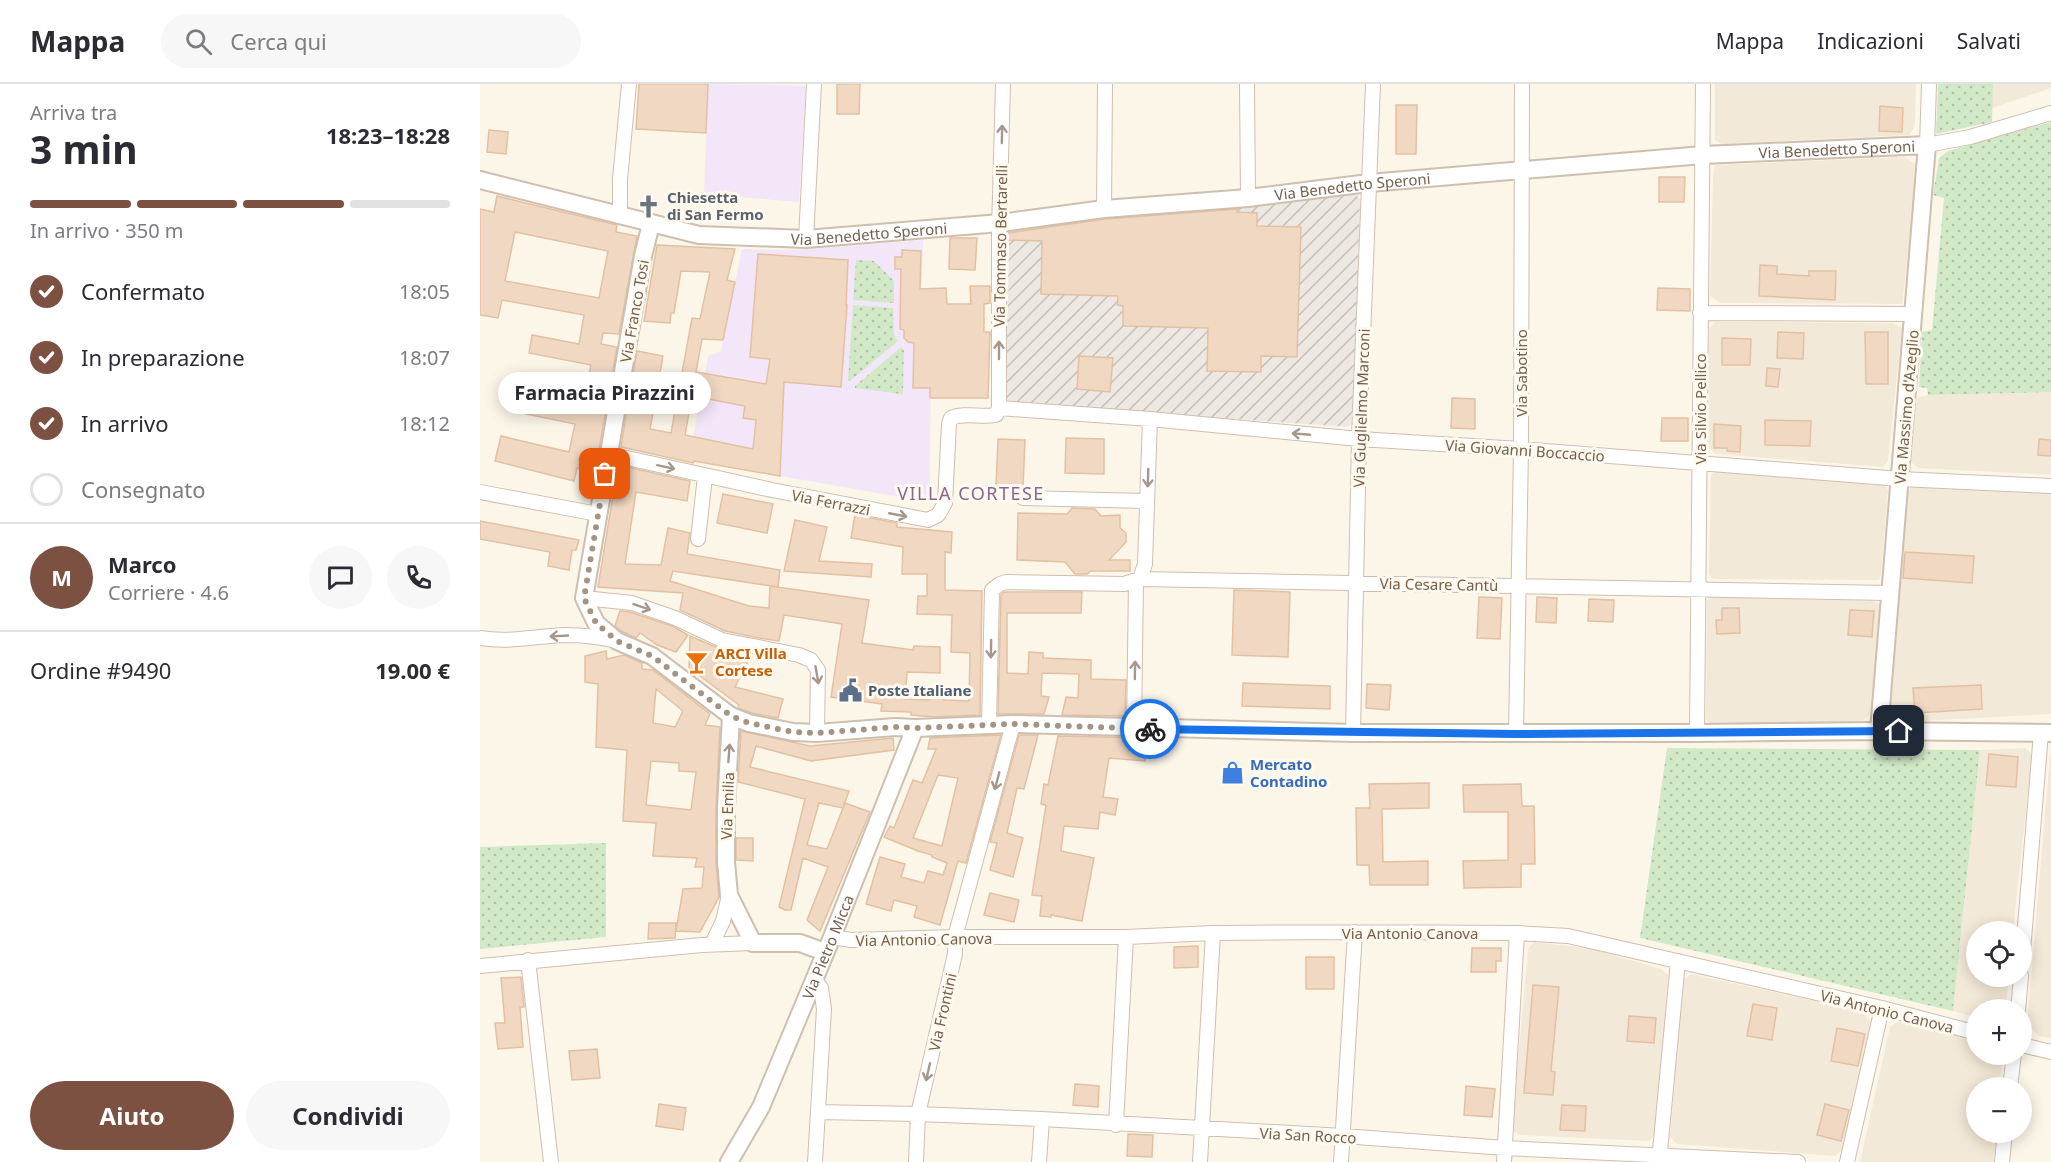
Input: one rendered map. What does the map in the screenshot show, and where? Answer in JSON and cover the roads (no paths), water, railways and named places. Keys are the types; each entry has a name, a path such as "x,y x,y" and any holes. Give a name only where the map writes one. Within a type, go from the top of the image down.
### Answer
{"street":[{"path":"620,216 620,179 629,84"},
{"path":"806,239 814,84"},
{"name":"Via Tommaso Bertarelli","path":"999,408 1000,223 1004,84"},
{"path":"1104,209 1105,84"},
{"path":"1246,84 1248,198"},
{"name":"Via Guglielmo Marconi","path":"1353,733 1359,439 1373,84"},
{"name":"Via Sabotino","path":"1516,734 1521,449 1522,84"},
{"name":"Via Silvio Pellico","path":"1697,733 1703,84"},
{"name":"Via Massimo d'Azeglio","path":"1879,730 1914,314 1927,146 1929,84"},
{"name":"Via Benedetto Speroni","path":"480,180 699,236 806,239 1000,223 1104,209 1248,198 1369,183 1702,155 1927,146 1970,137 2051,113"},
{"name":"Via Franco Tosi","path":"584,598 643,256 651,224"},
{"path":"1700,313 1914,314"},
{"name":"Via Giovanni Boccaccio","path":"999,408 1150,419 1359,439 1521,449 1900,479 2051,486"},
{"name":"Via Ferrazzi","path":"609,454 705,476 928,520 939,515 945,503 951,418 958,415 986,417 996,414 999,408"},
{"path":"1134,729 1138,580 1145,564 1150,419"},
{"path":"698,539 705,476"},
{"path":"480,492 598,514"},
{"path":"1023,498 1148,501"},
{"name":"Via Cesare Cantù","path":"989,725 992,590 1006,582 1124,584 1138,580 1890,593"},
{"path":"584,598 596,623 617,641"},
{"path":"584,598 632,603 675,618 722,640 799,655 812,660 818,670 817,733"},
{"path":"480,638 508,640 566,635 600,637 617,641 652,656 731,716 749,723 793,732 817,733 895,727 1013,724 1353,733 1697,733 1879,730 2046,733 2026,921"},
{"name":"Via Emilia","path":"729,895 726,862 726,808 731,716"},
{"name":"Via Frontini","path":"916,1162 918,1114 955,954 955,937 1013,724"},
{"name":"Via Pietro Micca","path":"729,1162 761,1107 915,728"},
{"path":"729,895 753,943"},
{"path":"712,944 723,921 729,895"},
{"path":"1341,1162 1355,932"},
{"path":"1200,1162 1213,933"},
{"name":"Via Antonio Canova","path":"828,945 851,940 955,937 1126,937 1213,933 1517,933 1568,936 1882,1008 1966,1030"},
{"path":"1504,1162 1517,933"},
{"path":"1116,1125 1126,937"},
{"path":"480,966 712,944 828,945"},
{"path":"528,960 551,1162"},
{"path":"1660,1159 1678,962"},
{"path":"814,979 821,988 824,1009 815,1162"},
{"path":"1847,1162 1882,1008"},
{"path":"2032,1047 2051,1052"},
{"name":"Via San Rocco","path":"818,1112 1042,1119 1116,1125 1342,1136 1660,1159 1798,1162"},
{"path":"1039,1162 1042,1119"},
{"path":"2002,1162 2005,1143"}],"place":[{"name":"Chiesetta di San Fermo","path":"649,206"},
{"name":"Farmacia Pirazzini","path":"605,474"},
{"name":"ARCI Villa Cortese","path":"697,662"},
{"name":"Poste Italiane","path":"850,690"},
{"name":"Mercato Contadino","path":"1232,773"}],"district":[{"name":"VILLA CORTESE","path":"971,493"}]}
